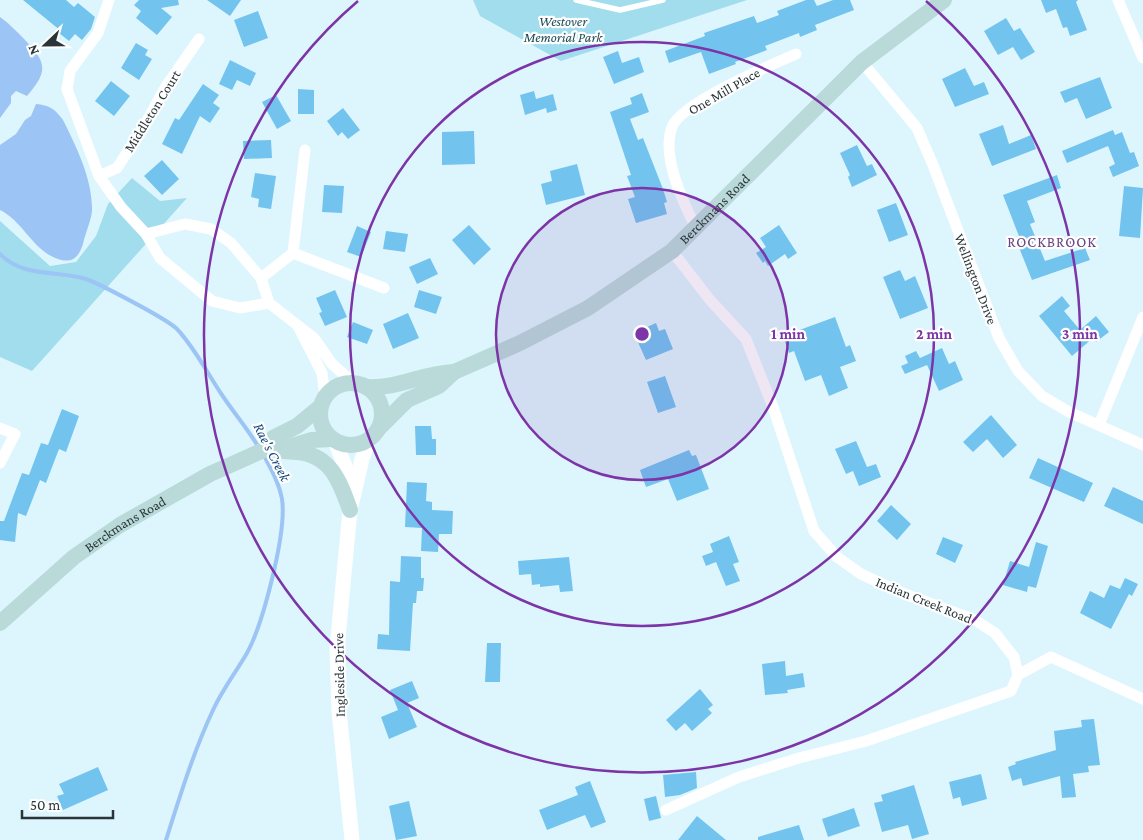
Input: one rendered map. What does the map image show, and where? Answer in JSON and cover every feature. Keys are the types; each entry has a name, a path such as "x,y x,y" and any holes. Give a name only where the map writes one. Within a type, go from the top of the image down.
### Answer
{"main road":[{"name":"Berckmans Road","path":"374,434 407,400 439,386 454,372 520,343 588,308 672,251 862,62 944,0"},
{"name":"Berckmans Road","path":"360,385 398,385 434,373 454,372"},
{"path":"344,383 360,385 378,399 382,409 374,434 355,445 345,445 333,440 321,424 323,402 335,387 344,383"},
{"name":"Berckmans Road","path":"272,450 273,438 297,426 323,402"},
{"name":"Berckmans Road","path":"0,623 74,557 120,525 210,474 272,450 312,440 333,440"},
{"path":"272,450 310,454 328,465 340,482 350,510"}],"street":[{"path":"109,0 98,33 70,71 67,89 99,176 121,207 146,234 160,258 212,301 240,308 269,303"},
{"path":"1118,0 1143,58"},
{"name":"Middleton Court","path":"99,176 117,168 142,130 165,88 199,39"},
{"name":"One Mill Place","path":"696,228 679,195 670,157 672,127 677,119 738,79 796,54"},
{"name":"Wellington Drive","path":"862,62 917,128 934,165 999,338 1018,371 1042,396 1069,412 1143,445"},
{"path":"261,278 293,253 306,150"},
{"path":"146,234 185,224 211,229 231,243 261,278 269,303 314,338 332,364 360,385"},
{"name":"Indian Creek Road","path":"672,251 710,300 746,339 774,407 814,531 837,557 861,574 902,593 976,620 995,633 1014,657 1018,674"},
{"path":"293,253 384,288"},
{"path":"1099,425 1143,317"},
{"path":"298,327 322,373 323,402"},
{"path":"0,428 15,434 0,463"},
{"name":"Ingleside Drive","path":"352,840 339,711 337,648 350,510 362,459 374,434"},
{"name":"Ingleside Drive","path":"333,440 348,474 350,510"},
{"path":"666,810 739,777 799,758 866,741 1011,691 1018,674 1051,657 1143,699"}],"lane":[{"path":"576,0 620,10 663,0"}],"green space":[{"name":"Westover Memorial Park","path":"473,0 747,0 561,61 480,16"},
{"path":"132,178 160,201 187,198 32,371 0,357 0,221 50,266 76,262 96,236 108,204"}],"shaded area":[{"path":"0,17 33,49 41,62 42,68 34,88 27,96 16,91 11,96 11,103 0,118"},
{"path":"36,104 51,108 63,120 83,164 90,187 92,211 81,249 77,256 67,261 58,259 42,250 15,221 0,210 0,145 16,134 25,120 31,116"}],"building":[{"path":"23,0 66,0 74,7 78,3 95,17 91,29 82,40 75,34 69,41 59,33 61,31"},
{"path":"139,0 178,0 179,5 161,8 172,17 157,35 136,18 141,11 134,5"},
{"path":"207,0 241,0 230,16"},
{"path":"806,0 814,0 817,6 833,0 850,0 854,10 815,25 817,30 800,37 799,33 765,46 767,50 709,74 701,52 669,63 665,51 705,36 704,33 754,16 757,23 779,15 777,11"},
{"path":"1041,0 1078,0 1076,2 1087,30 1070,36 1067,27 1063,28 1056,9 1046,13"},
{"path":"258,11 268,38 244,47 234,20"},
{"path":"1006,18 1014,31 1020,28 1035,52 1021,60 1013,47 998,55 984,31"},
{"path":"136,43 148,50 145,55 152,59 139,80 121,68"},
{"path":"618,51 622,63 639,57 644,72 614,84 603,57"},
{"path":"230,60 256,73 250,86 237,80 232,90 219,84"},
{"path":"965,68 974,86 984,82 989,94 955,107 942,79"},
{"path":"1100,77 1112,108 1086,119 1077,98 1065,103 1060,92"},
{"path":"111,81 130,96 114,116 95,101"},
{"path":"203,84 219,95 213,103 220,108 210,123 200,116 182,154 162,144 175,118 179,120"},
{"path":"298,89 314,90 314,114 298,114"},
{"path":"534,91 536,99 553,94 557,110 547,113 546,108 525,115 520,95"},
{"path":"642,93 649,112 630,119 638,140 643,138 663,189 667,202 664,203 667,214 636,223 628,199 635,197 627,176 631,175 610,112 632,104 630,98"},
{"path":"276,95 291,121 277,129 262,102"},
{"path":"343,108 360,130 348,139 342,132 338,136 327,121"},
{"path":"1003,125 1009,144 1031,135 1036,149 992,166 979,134"},
{"path":"1113,130 1115,135 1122,132 1130,153 1134,152 1139,166 1113,177 1109,167 1115,164 1108,146 1067,163 1062,151"},
{"path":"474,131 475,164 442,165 442,132"},
{"path":"271,140 272,158 244,159 243,141"},
{"path":"857,145 867,166 872,164 877,175 852,187 848,177 850,175 840,153"},
{"path":"162,160 179,179 162,195 144,176"},
{"path":"577,164 585,195 546,205 541,184 552,181 550,171"},
{"path":"255,173 276,176 271,209 258,207 259,199 251,197"},
{"path":"1057,175 1061,188 1027,201 1035,222 1030,224 1045,261 1085,248 1090,260 1032,280 1018,245 1022,244 1003,195"},
{"path":"324,185 344,186 342,213 322,212"},
{"path":"1124,186 1143,188 1140,238 1119,236"},
{"path":"896,203 908,235 889,242 877,210"},
{"path":"469,225 491,249 474,265 452,240"},
{"path":"779,225 797,253 788,259 785,254 768,266 765,261 763,263 756,253 766,247 760,238"},
{"path":"357,226 371,232 361,257 347,252"},
{"path":"386,231 408,234 405,252 383,249"},
{"path":"430,258 438,274 417,284 409,267"},
{"path":"900,270 905,281 915,276 928,308 900,319 883,277"},
{"path":"335,290 347,317 325,326 319,313 322,312 316,298"},
{"path":"419,290 442,297 436,314 414,307"},
{"path":"1062,296 1070,306 1064,311 1080,330 1096,316 1109,332 1096,342 1093,338 1072,356 1039,316"},
{"path":"408,313 419,338 393,349 383,324"},
{"path":"835,317 846,347 850,345 856,361 840,367 848,388 829,396 821,375 805,381 794,351 789,353 783,336"},
{"path":"353,322 373,330 367,344 347,337"},
{"path":"656,323 659,331 665,329 673,349 646,360 637,340 641,338 638,331"},
{"path":"942,348 949,364 955,361 963,380 939,391 927,365 905,374 901,366 908,363 905,356 916,351 920,358"},
{"path":"665,376 676,407 658,413 647,382"},
{"path":"62,409 79,416 66,452 59,449 46,483 40,480 26,516 18,513 15,542 0,540 0,521 4,521 22,473 29,475 41,443 48,445"},
{"path":"991,415 1017,445 1003,458 987,439 973,452 963,442"},
{"path":"415,426 431,426 432,439 436,439 436,455 416,455"},
{"path":"856,441 867,467 876,464 881,477 859,486 853,471 846,474 835,449"},
{"path":"689,450 692,456 696,455 709,489 677,501 668,479 646,487 640,470"},
{"path":"1038,458 1093,483 1084,502 1029,478"},
{"path":"407,482 427,483 426,501 432,502 432,510 453,511 452,534 439,534 438,552 421,551 422,528 405,527"},
{"path":"1113,487 1143,501 1143,524 1104,506"},
{"path":"891,505 911,524 897,540 877,521"},
{"path":"729,536 739,562 733,564 740,581 726,586 716,562 706,566 702,556 713,552 710,544"},
{"path":"943,537 963,545 955,563 936,554"},
{"path":"1036,542 1048,546 1036,588 1028,586 1027,592 1003,585 1010,561 1029,567"},
{"path":"401,556 421,557 421,578 424,578 423,591 417,591 416,603 413,603 410,651 377,649 378,634 389,635 390,581 400,582"},
{"path":"569,557 573,591 560,592 559,585 540,587 540,584 532,585 531,574 519,575 518,561"},
{"path":"1125,578 1138,584 1132,596 1129,594 1111,629 1080,613 1090,591 1104,598 1110,585 1120,589"},
{"path":"487,643 501,643 500,682 485,682"},
{"path":"785,661 786,676 803,673 805,687 787,690 788,693 765,695 762,664"},
{"path":"412,681 419,698 407,703 417,727 389,739 381,717 398,710 390,690"},
{"path":"700,689 713,705 708,709 712,713 692,731 685,723 676,731 666,720"},
{"path":"1094,719 1100,765 1088,766 1089,772 1073,774 1076,797 1062,798 1060,776 1023,786 1021,778 1012,781 1008,767 1016,764 1015,762 1056,750 1054,731 1082,727 1081,720"},
{"path":"98,767 108,790 63,810 57,796 64,794 59,784"},
{"path":"696,772 697,788 680,795 665,797 663,775"},
{"path":"981,774 987,799 962,806 960,797 953,799 949,782"},
{"path":"590,781 606,822 591,828 585,815 547,830 539,810 578,795 575,787"},
{"path":"914,785 929,834 912,839 908,825 882,832 874,803 883,801 881,795"},
{"path":"656,796 661,818 649,821 644,799"},
{"path":"409,801 417,836 396,840 389,806"},
{"path":"854,808 860,826 828,837 822,819"},
{"path":"697,816 726,840 678,840"},
{"path":"799,825 804,840 758,840 758,837"}],"waterway":[{"name":"Rae's Creek","path":"0,254 9,262 19,267 86,279 133,302 171,324 190,344 222,395 259,448"},
{"name":"Rae's Creek","path":"166,840 200,740 225,687 247,653 260,621 272,578 281,533 282,499 277,482 263,454"}],"district":[{"name":"ROCKBROOK","path":"1052,242"}]}
